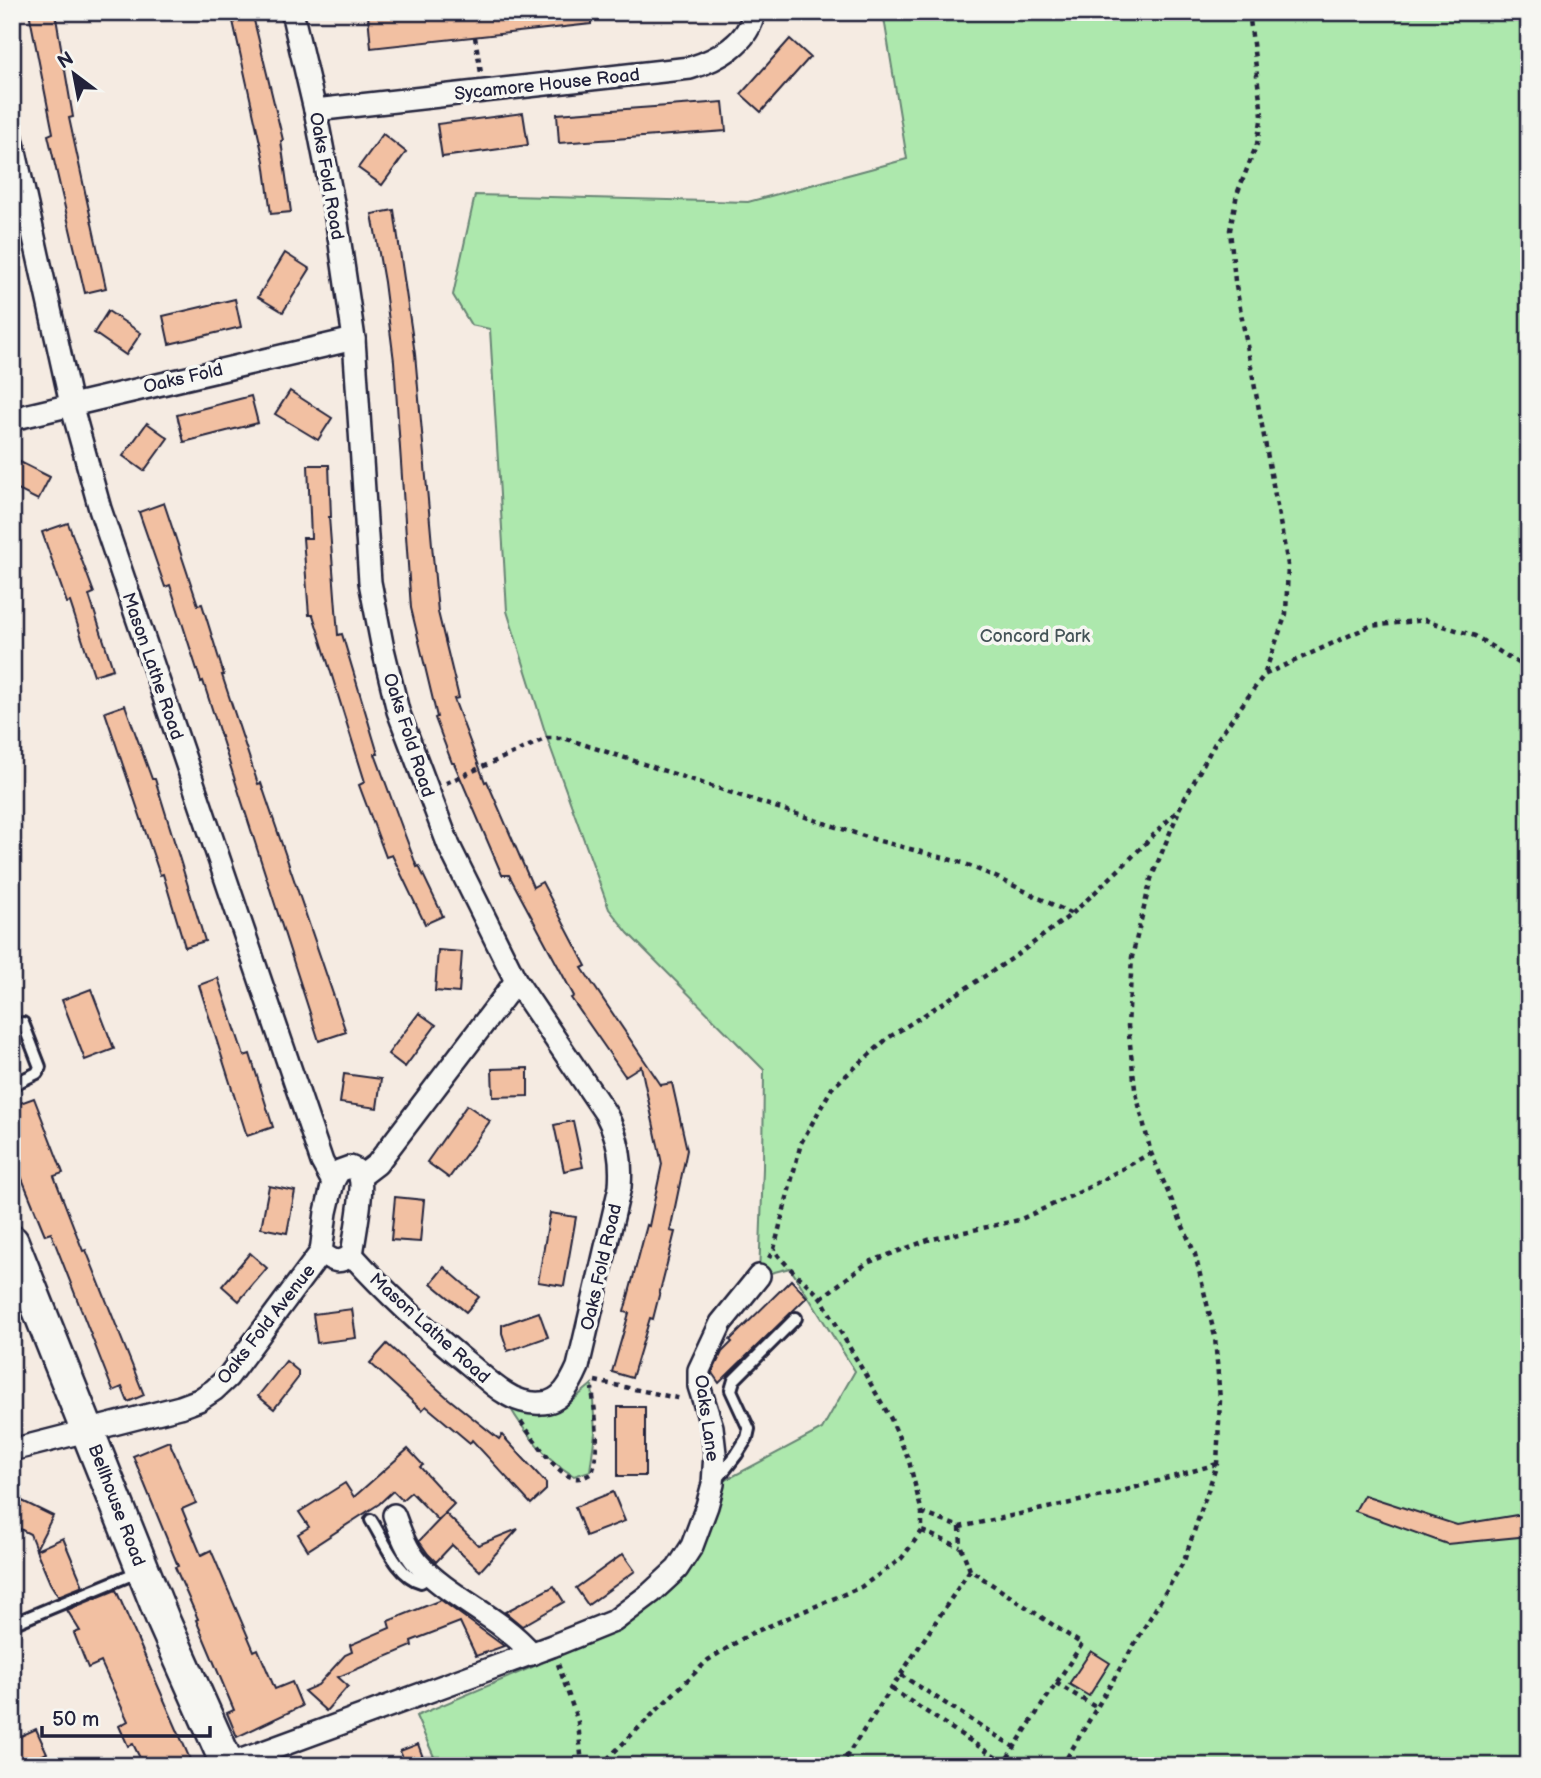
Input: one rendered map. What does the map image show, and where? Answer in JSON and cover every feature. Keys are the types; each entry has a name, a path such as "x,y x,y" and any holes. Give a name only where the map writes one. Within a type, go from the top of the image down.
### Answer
{"main road":[{"name":"Bellhouse Road","path":"12,1242 143,1570 228,1765"}],"street":[{"name":"Oaks Fold Road","path":"292,12 337,223 354,339 370,582 398,712 426,792 449,846 516,981 615,1131 621,1167 620,1187 578,1367 569,1386 552,1401"},
{"name":"Sycamore House Road","path":"315,110 690,68 705,63 734,46 745,35 753,21 754,12"},
{"name":"Mason Lathe Road","path":"12,138 71,404 100,509 322,1162 333,1182"},
{"name":"Oaks Fold","path":"12,419 354,339"},
{"path":"360,1177 377,1164 516,981"},
{"path":"333,1182 340,1171 349,1167 356,1170 360,1177 352,1255"},
{"name":"Oaks Fold Avenue","path":"12,1450 180,1407 199,1400 214,1390 228,1377 321,1252 333,1182"},
{"name":"Oaks Fold Avenue","path":"321,1252 331,1261 342,1262 352,1255"},
{"name":"Mason Lathe Road","path":"352,1255 447,1347 505,1394 524,1401 552,1401"},
{"name":"Oaks Lane","path":"228,1765 614,1621 651,1593 677,1569 692,1546 712,1488 715,1453 712,1427 699,1386 699,1370 721,1323 759,1276"},
{"path":"394,1515 406,1544 431,1576 518,1637 542,1650"}],"lane":[{"path":"12,1085 37,1073 40,1067 23,1023"},
{"path":"712,1488 747,1438 749,1429 731,1390 733,1380 796,1318"},
{"path":"371,1520 411,1580 421,1582 431,1576"},
{"path":"12,1624 143,1570"}],"path":[{"path":"1062,1766 1184,1561 1217,1464 1220,1400 1215,1337 1195,1254 1151,1153 1135,1089 1128,1026 1132,957 1151,879 1179,809 1216,741 1264,676 1286,614 1288,565 1235,281 1230,230 1237,194 1257,144 1262,115 1249,12"},
{"path":"475,37 483,91"},
{"path":"1264,676 1370,625 1425,620 1475,636 1529,670"},
{"path":"426,792 547,738 564,738 876,840 963,863 1072,914"},
{"path":"759,1276 774,1249 801,1143 832,1088 888,1038 1013,958 1072,914 1179,809"},
{"path":"821,1298 867,1263 928,1240 1019,1220 1080,1192 1151,1153"},
{"path":"600,1766 708,1660 750,1634 861,1587 901,1559 922,1531 922,1513 909,1461 891,1419 821,1298 781,1261 774,1249"},
{"path":"505,1394 520,1421 561,1472 573,1479 584,1478 592,1472 595,1462 597,1428 592,1381 704,1403"},
{"path":"922,1513 960,1527 1116,1493 1217,1464"},
{"path":"892,1689 1003,1764 1082,1644 970,1570 961,1547 960,1527"},
{"path":"922,1531 961,1547"},
{"path":"840,1766 970,1570"},
{"path":"542,1650 578,1722 582,1766"},
{"path":"901,1675 1014,1747"},
{"path":"1056,1683 1097,1708"},
{"path":"1008,1756 1022,1766"}],"green space":[{"name":"Concord Park","path":"883,12 1529,12 1529,1766 438,1766 416,1716 625,1628 691,1563 724,1481 822,1429 855,1371 790,1268 759,1276 764,1070 628,933 609,909 547,738 507,611 490,329 471,325 453,295 475,195 748,202 907,159"},
{"path":"592,1384 595,1433 590,1471 574,1476 537,1445 508,1404 534,1415 567,1405"}],"building":[{"path":"29,12 55,12 73,117 69,118 106,288 85,293 48,135 53,133"},
{"path":"231,12 252,12 283,140 291,212 271,214 264,161"},
{"path":"389,12 591,12 591,24 371,48 368,15"},
{"path":"790,39 810,57 761,112 741,94"},
{"path":"723,102 726,131 559,143 557,114"},
{"path":"523,113 528,145 442,157 437,124"},
{"path":"383,134 406,152 382,185 358,168"},
{"path":"394,210 415,354 438,612 459,698 454,699 485,782 487,781 533,887 542,882 586,966 582,968 661,1085 672,1083 687,1150 670,1231 675,1232 653,1319 650,1318 632,1378 612,1372 629,1313 624,1312 647,1225 649,1226 662,1164 641,1066 625,1076 571,998 574,996 509,875 502,875 435,718 437,717 411,608 394,361 372,214"},
{"path":"285,253 310,269 283,312 258,297"},
{"path":"235,299 241,327 169,344 163,316"},
{"path":"108,311 141,333 126,355 94,333"},
{"path":"290,391 332,418 318,440 275,414"},
{"path":"251,396 258,423 184,442 177,415"},
{"path":"147,423 168,438 144,471 123,456"},
{"path":"12,458 50,477 38,500 12,487"},
{"path":"308,465 329,465 329,517 338,635 342,634 378,754 375,754 403,830 417,867 419,866 443,916 425,924 392,855 386,857 359,785 365,782 313,615 309,615 303,538 311,538"},
{"path":"164,503 198,605 202,604 258,784 261,783 346,1032 319,1041 203,681 201,682 170,585 165,587 139,512"},
{"path":"68,523 94,593 89,595 113,669 94,675 70,602 67,603 42,532"},
{"path":"125,705 152,779 155,779 205,941 185,947 163,874 160,875 105,712"},
{"path":"438,950 462,952 459,993 435,991"},
{"path":"218,978 244,1056 250,1054 273,1127 247,1136 199,985"},
{"path":"91,989 114,1049 85,1060 62,1000"},
{"path":"419,1013 436,1025 405,1067 388,1054"},
{"path":"528,1068 528,1096 493,1097 492,1069"},
{"path":"344,1074 381,1079 377,1108 340,1103"},
{"path":"34,1098 63,1173 54,1176 144,1395 128,1402 122,1387 113,1391 51,1233 45,1235 12,1154 12,1106"},
{"path":"467,1105 490,1121 449,1178 427,1162"},
{"path":"573,1121 583,1167 564,1171 554,1125"},
{"path":"269,1186 295,1191 287,1233 261,1228"},
{"path":"395,1197 424,1200 420,1242 391,1240"},
{"path":"550,1213 576,1217 564,1286 538,1282"},
{"path":"250,1253 267,1268 239,1301 222,1286"},
{"path":"444,1267 479,1297 466,1312 431,1283"},
{"path":"791,1280 807,1297 719,1383 712,1373 722,1352 732,1342 730,1340"},
{"path":"352,1309 356,1338 317,1343 313,1314"},
{"path":"539,1312 548,1337 508,1351 502,1325"},
{"path":"387,1344 499,1439 502,1435 546,1483 546,1490 531,1504 472,1440 470,1443 426,1406 422,1410 370,1363"},
{"path":"286,1361 298,1371 298,1378 274,1409 258,1396"},
{"path":"618,1407 645,1407 645,1476 618,1476"},
{"path":"169,1441 196,1503 182,1509 201,1555 211,1550 254,1651 258,1649 275,1689 292,1682 302,1706 237,1737 227,1713 234,1710 133,1456"},
{"path":"408,1449 423,1465 420,1467 454,1504 445,1513 478,1545 518,1529 480,1571 452,1545 436,1562 428,1554 419,1541 445,1514 438,1520 411,1492 402,1500 393,1491 379,1504 308,1550 298,1534 309,1527 299,1512 345,1483 354,1497"},
{"path":"613,1492 625,1521 586,1536 575,1507"},
{"path":"1364,1495 1457,1525 1529,1513 1529,1536 1447,1544 1355,1511"},
{"path":"12,1496 53,1516 36,1549 30,1534 12,1525"},
{"path":"63,1538 83,1586 58,1596 36,1550"},
{"path":"623,1554 635,1571 588,1605 576,1588"},
{"path":"554,1586 564,1602 522,1626 505,1612"},
{"path":"116,1590 193,1766 144,1766 133,1744 128,1746 119,1726 128,1721 101,1662 88,1668 74,1633 80,1631 67,1610"},
{"path":"441,1600 504,1646 476,1656 460,1622 411,1641 412,1646 338,1677 348,1686 326,1711 304,1691 318,1685 345,1655 352,1652 350,1645 390,1628 388,1621"},
{"path":"1091,1651 1110,1663 1089,1696 1069,1684"},
{"path":"36,1729 47,1753 37,1758 41,1766 12,1766 12,1740"},
{"path":"418,1744 426,1766 406,1766 400,1751"}]}
